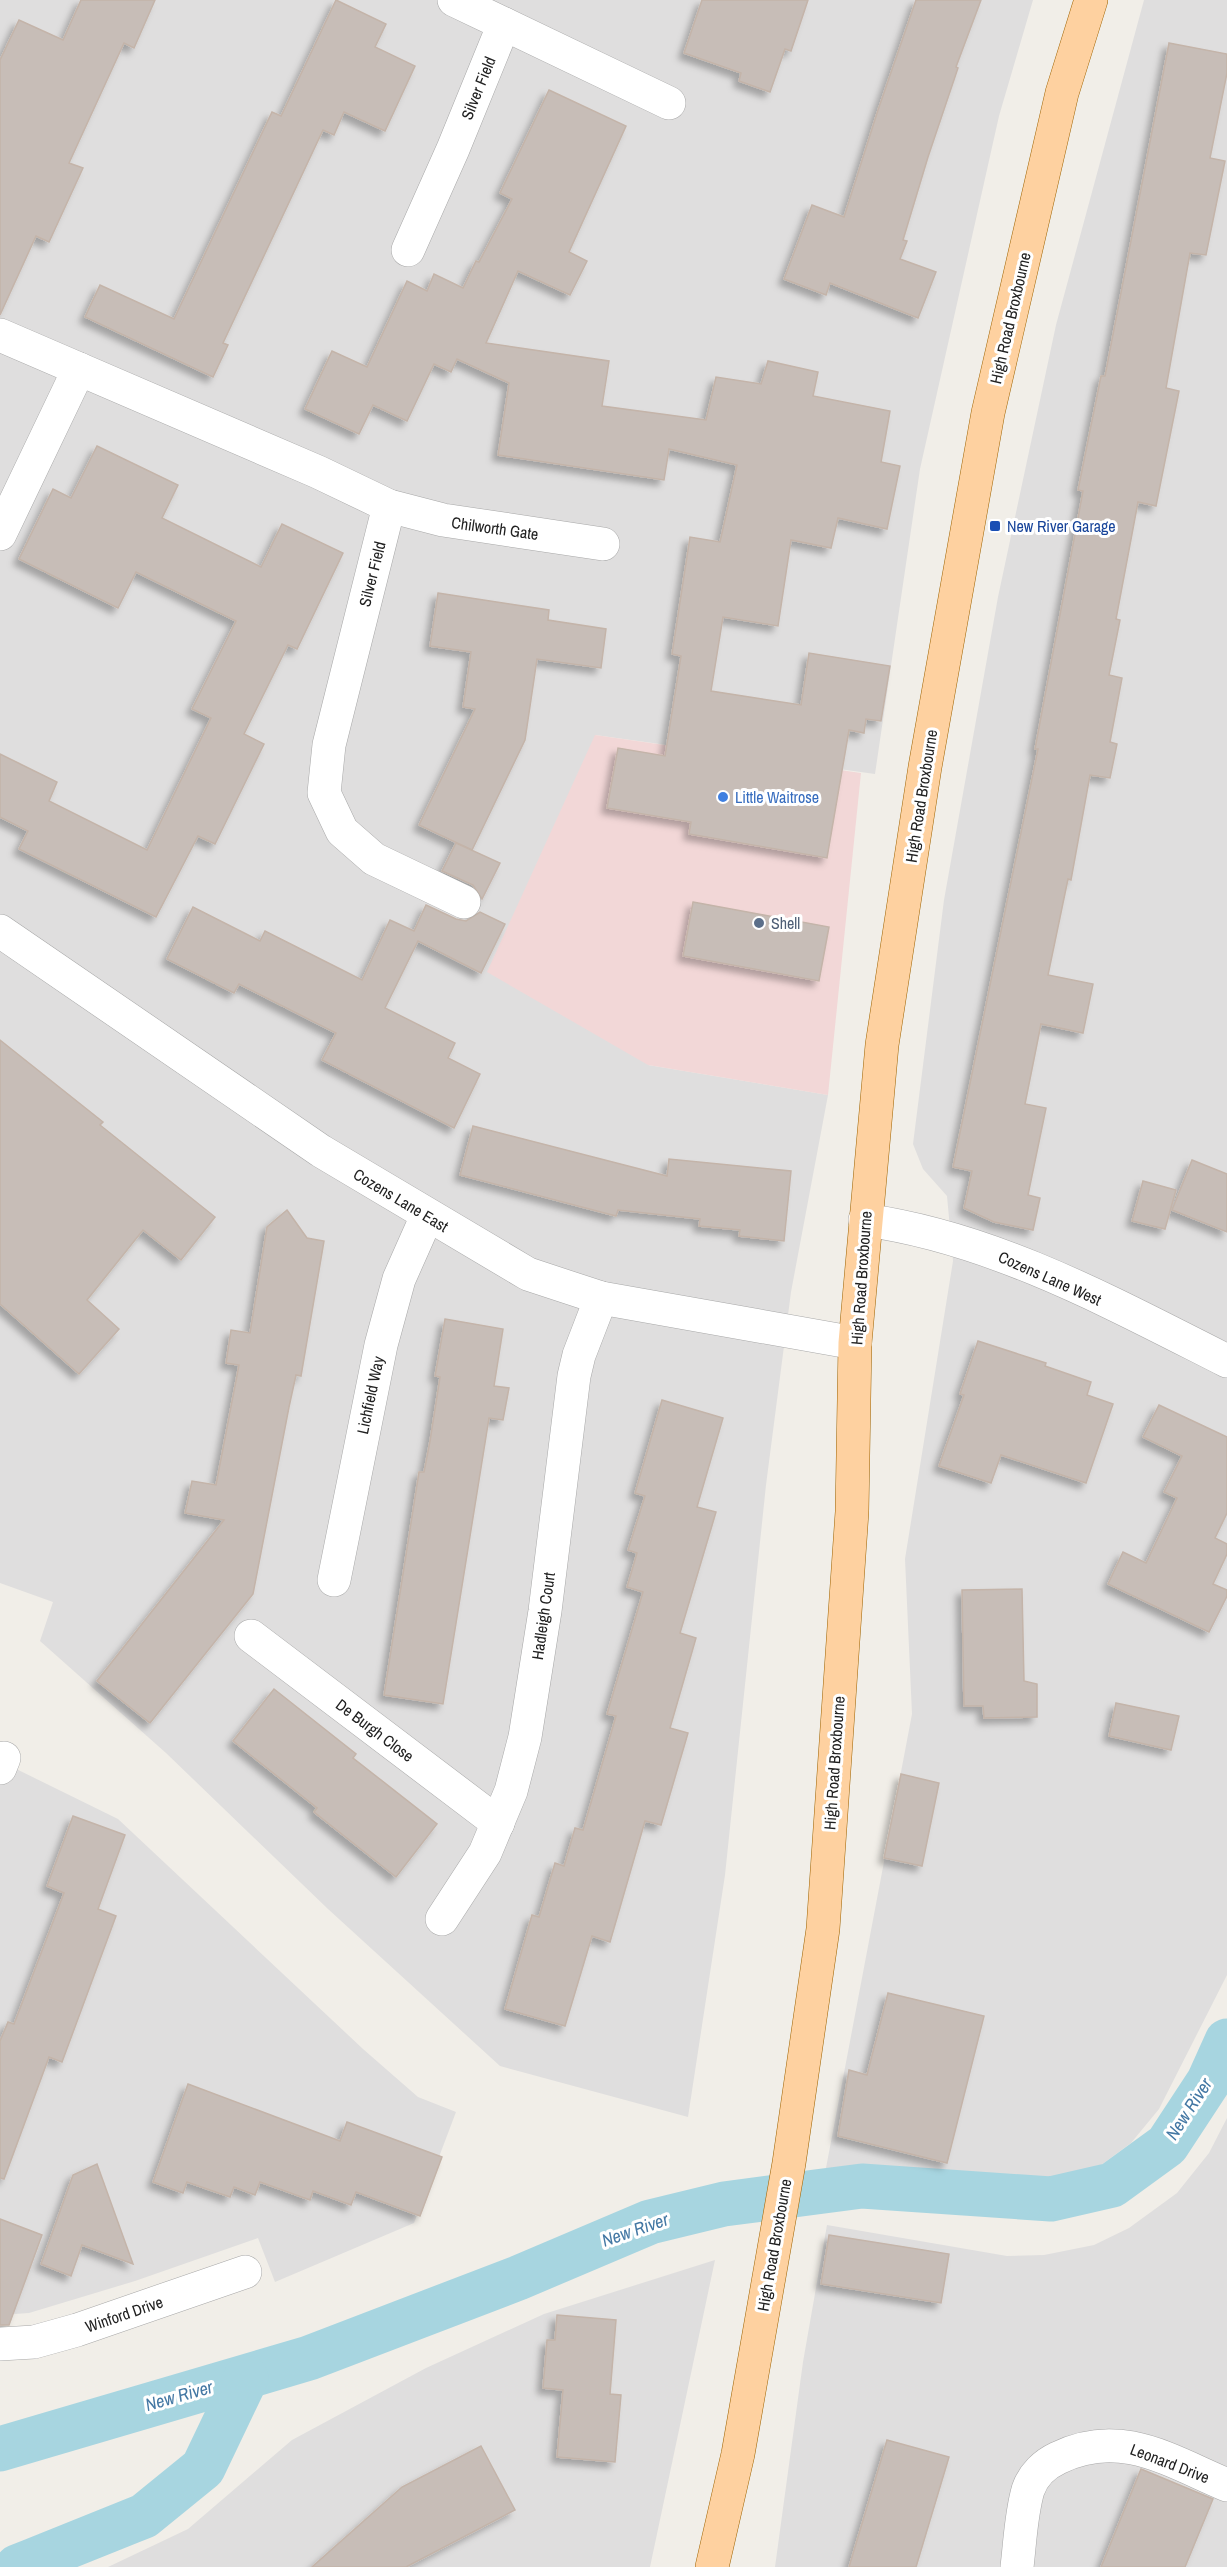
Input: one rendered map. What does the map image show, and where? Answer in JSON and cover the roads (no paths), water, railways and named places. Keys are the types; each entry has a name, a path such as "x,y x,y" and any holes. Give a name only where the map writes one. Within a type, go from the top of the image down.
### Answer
{"main road":[{"name":"High Road Broxbourne","path":"712,2567 738,2454 789,2163 823,1929 852,1512 855,1343 882,1045 925,767 988,413 1062,93 1091,0"}],"street":[{"path":"454,0 669,103"},
{"name":"Silver Field","path":"408,250 504,24"},
{"path":"0,335 318,472 389,506"},
{"path":"0,534 78,369"},
{"name":"Silver Field","path":"389,506 329,745 324,793 342,831 374,859 464,902"},
{"name":"Chilworth Gate","path":"389,506 443,520 603,544"},
{"name":"Cozens Lane East","path":"0,931 321,1151 528,1274 601,1298 855,1343"},
{"name":"Lichfield Way","path":"334,1580 381,1346 399,1279 427,1216"},
{"name":"Cozens Lane West","path":"865,1220 909,1226 972,1243 1076,1288 1227,1361"},
{"name":"Hadleigh Court","path":"442,1919 485,1853 511,1791 525,1737 545,1611 574,1376 579,1355 601,1298"},
{"name":"De Burgh Close","path":"251,1636 498,1823"},
{"name":"Winford Drive","path":"0,2344 34,2342 77,2330 245,2272"},
{"name":"Leonard Drive","path":"1017,2567 1028,2488 1044,2465 1071,2451 1100,2444 1134,2446 1227,2485"}],"waterway":[{"name":"New River","path":"0,2449 309,2358 518,2278 650,2222 724,2204 862,2186 1051,2199 1112,2185 1167,2145 1209,2081 1227,2041"},
{"path":"17,2567 144,2516 203,2468 246,2378"}],"place":[{"name":"New River Garage","path":"995,526"},
{"name":"Little Waitrose","path":"723,797"},
{"name":"Shell","path":"759,923"}]}
